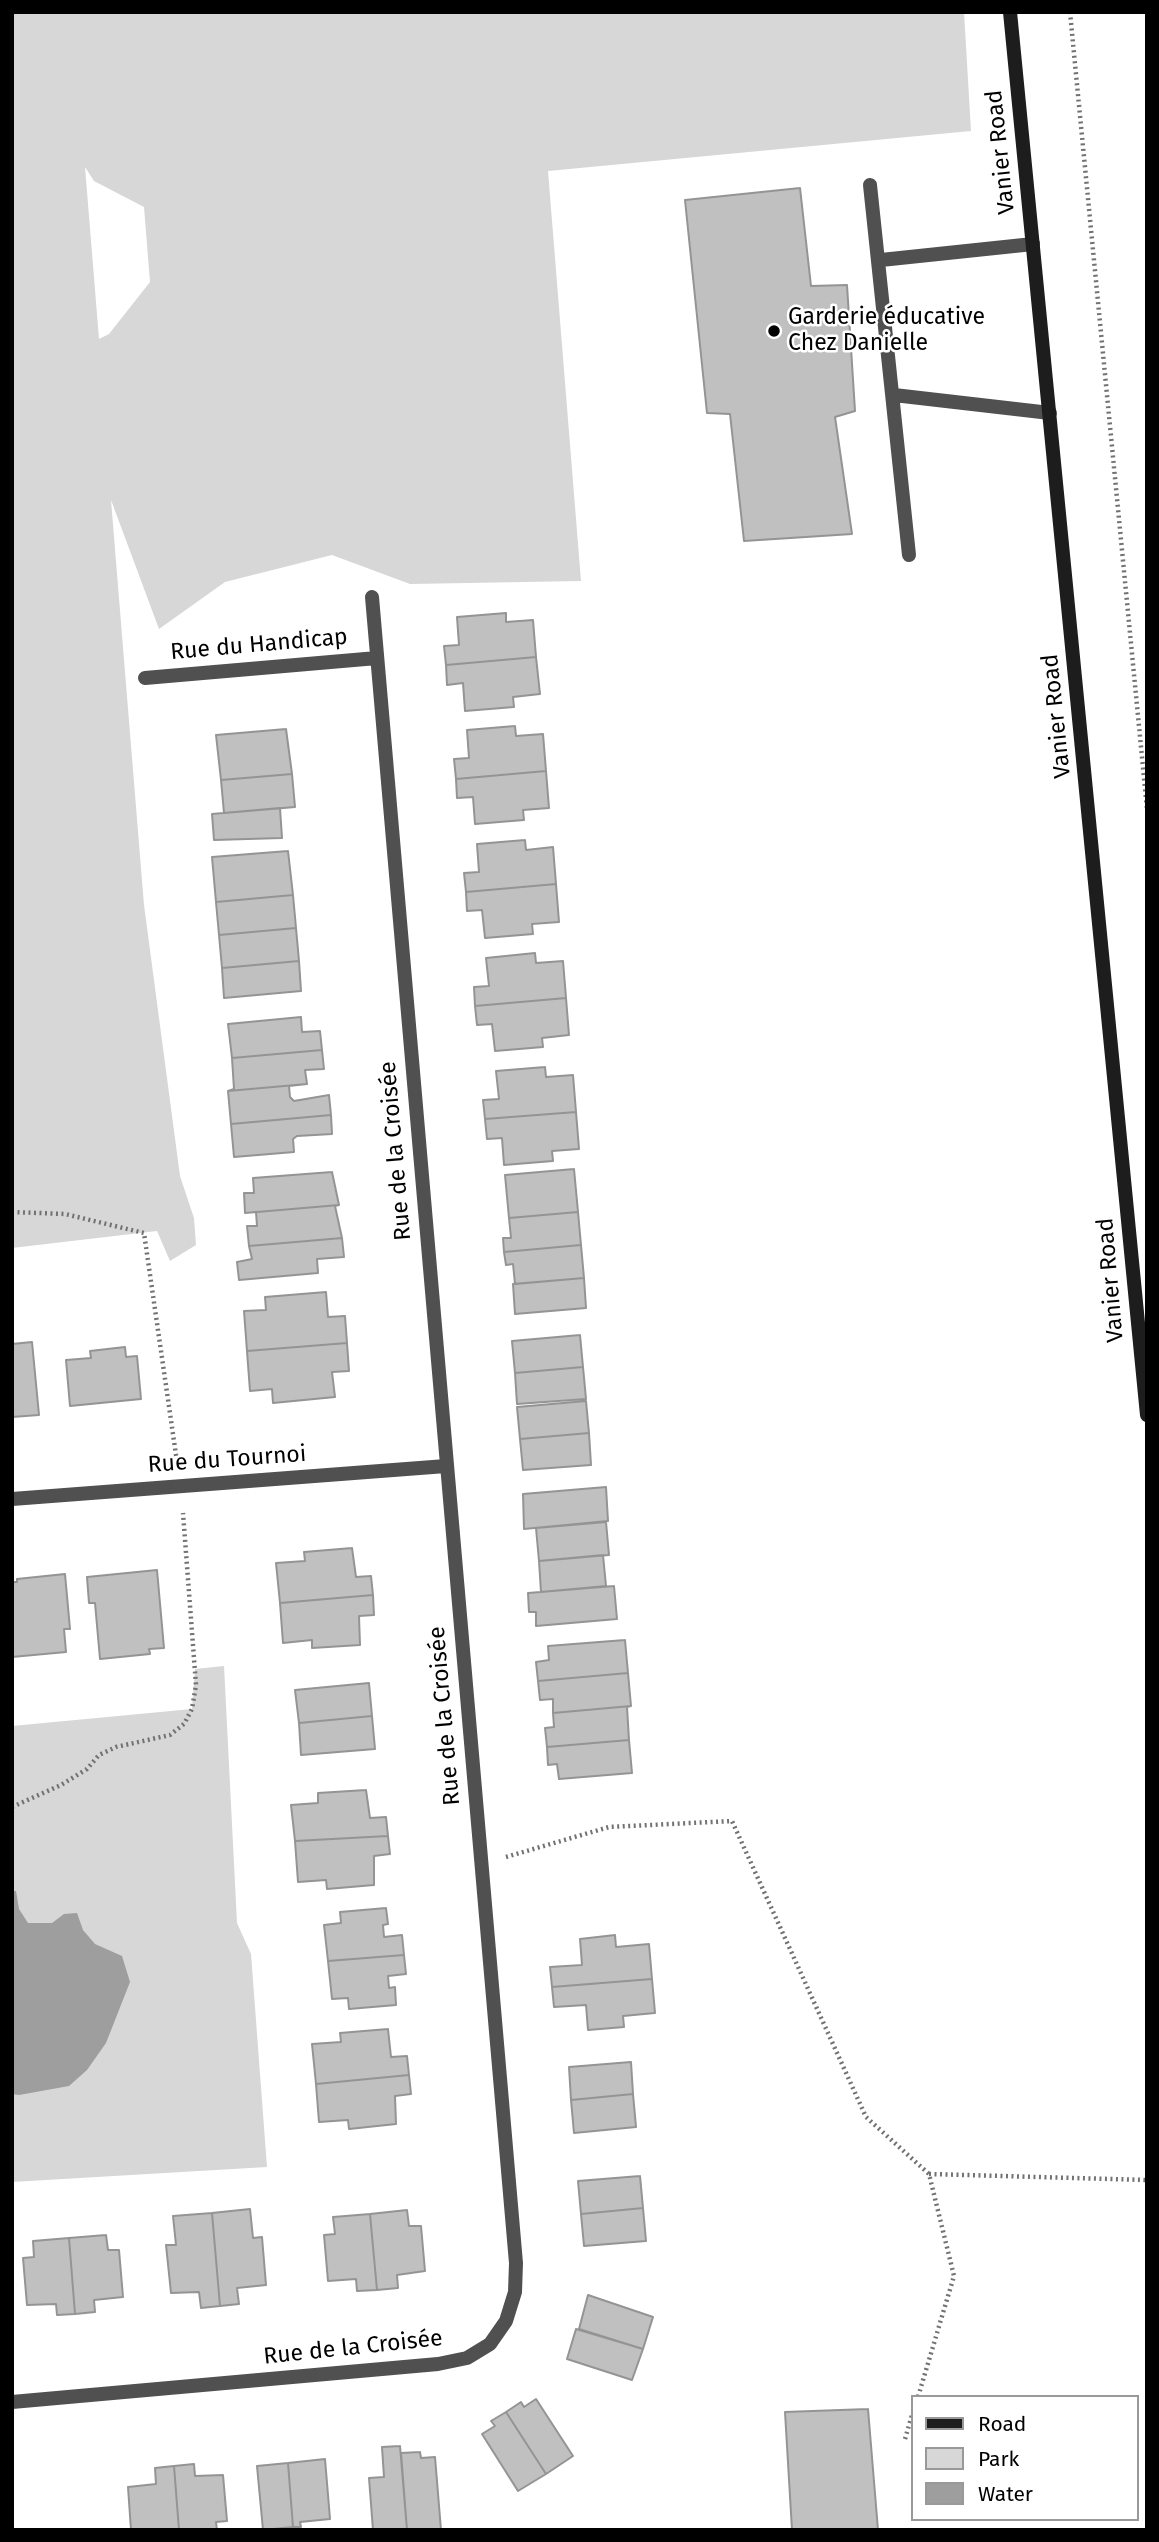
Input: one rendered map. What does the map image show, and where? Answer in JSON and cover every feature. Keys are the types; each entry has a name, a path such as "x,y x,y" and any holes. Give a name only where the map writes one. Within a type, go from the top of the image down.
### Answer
{"main road":[{"name":"Vanier Road","path":"1010,12 1147,1415"}],"street":[{"path":"870,185 881,260 909,555"},
{"path":"881,260 1033,244"},
{"path":"894,395 1050,413"},
{"name":"Rue de la Croisée","path":"12,2402 438,2364 467,2358 490,2344 506,2321 515,2292 516,2263 372,597"},
{"name":"Rue du Handicap","path":"145,678 377,658"},
{"name":"Rue du Tournoi","path":"12,1499 446,1466"}],"path":[{"path":"1070,12 1147,809"},
{"path":"12,1212 65,1214 144,1233 181,1486 196,1685 188,1717 170,1735 116,1747 99,1755 86,1769 61,1785 12,1807"},
{"path":"481,1864 609,1827 732,1821 866,2117 929,2174 954,2276 919,2395"},
{"path":"929,2174 1147,2180"},
{"path":"905,2439 911,2419"}],"green space":[{"path":"12,12 964,12 971,131 548,171 581,581 410,584 332,555 225,582 159,629 111,500 144,905 180,1176 194,1218 196,1245 170,1261 157,1231 12,1248","holes":["85,167 94,181 144,207 150,282 109,334 99,339"]},
{"path":"224,1666 237,1923 251,1954 267,2167 12,2182 12,1726 192,1709 195,1669"}],"water":[{"path":"12,1891 16,1891 19,1909 28,1923 52,1923 64,1914 77,1913 83,1930 95,1944 122,1956 130,1982 106,2043 87,2070 69,2086 19,2095 12,2094"}],"building":[{"path":"800,188 811,286 847,285 855,411 835,417 852,534 744,541 730,414 707,413 685,200"},
{"path":"506,613 506,622 533,620 536,657 446,665 444,646 459,645 457,617"},
{"path":"536,657 540,694 513,697 514,707 465,711 463,683 447,685 446,665"},
{"path":"515,726 516,736 543,734 546,771 456,779 454,759 469,758 467,730"},
{"path":"286,729 292,774 221,780 216,735"},
{"path":"546,771 549,808 523,810 524,820 475,824 473,797 457,798 456,779"},
{"path":"292,774 295,807 224,813 221,780"},
{"path":"280,808 282,838 214,840 212,814"},
{"path":"525,840 526,850 553,847 556,884 466,892 464,873 479,872 477,844"},
{"path":"288,851 293,895 216,902 212,857"},
{"path":"556,884 559,922 532,924 533,934 485,938 482,910 467,911 466,892"},
{"path":"293,895 296,928 219,935 216,902"},
{"path":"296,928 299,961 222,968 219,935"},
{"path":"535,953 536,963 563,961 566,998 475,1006 474,987 489,986 486,958"},
{"path":"299,961 301,991 224,998 222,968"},
{"path":"566,998 569,1035 542,1038 543,1047 495,1051 492,1024 477,1025 475,1006"},
{"path":"301,1017 302,1032 320,1031 322,1050 232,1058 228,1024"},
{"path":"322,1050 324,1069 305,1070 307,1084 228,1091 234,1089 232,1058"},
{"path":"545,1067 546,1077 573,1075 576,1112 485,1119 483,1100 499,1099 496,1071"},
{"path":"307,1084 289,1086 290,1097 294,1101 329,1095 331,1115 231,1124 228,1091"},
{"path":"576,1112 579,1149 552,1151 553,1161 504,1165 502,1138 487,1139 485,1119"},
{"path":"331,1115 332,1134 297,1136 293,1139 294,1152 234,1157 231,1124"},
{"path":"574,1169 578,1212 509,1218 505,1175"},
{"path":"332,1172 339,1205 245,1213 244,1193 254,1193 253,1178"},
{"path":"339,1205 335,1206 342,1238 249,1246 247,1226 257,1226 256,1212"},
{"path":"578,1212 581,1245 504,1252 503,1238 511,1238 509,1218"},
{"path":"342,1238 344,1257 317,1259 318,1273 239,1280 237,1262 252,1259 249,1246"},
{"path":"581,1245 584,1278 515,1284 513,1264 506,1265 504,1252"},
{"path":"584,1278 586,1308 515,1314 513,1284"},
{"path":"326,1292 328,1317 345,1316 347,1343 247,1351 244,1311 266,1310 265,1297"},
{"path":"580,1335 583,1367 515,1373 512,1341"},
{"path":"32,1342 39,1415 12,1417 12,1344"},
{"path":"347,1343 349,1371 332,1372 335,1397 273,1403 272,1389 250,1391 247,1351"},
{"path":"125,1347 126,1357 137,1356 141,1399 70,1406 66,1360 91,1358 90,1351"},
{"path":"583,1367 586,1399 517,1404 515,1373"},
{"path":"586,1401 589,1433 520,1439 517,1407"},
{"path":"589,1433 591,1465 523,1470 520,1439"},
{"path":"606,1487 608,1521 524,1529 523,1494"},
{"path":"606,1522 609,1555 539,1561 536,1528"},
{"path":"352,1548 356,1577 371,1576 373,1595 280,1603 276,1563 305,1561 304,1552"},
{"path":"603,1555 606,1586 541,1592 539,1561"},
{"path":"157,1570 164,1648 149,1649 150,1654 100,1659 95,1603 89,1603 87,1577"},
{"path":"65,1574 70,1629 64,1629 66,1652 12,1657 12,1582 17,1582 17,1579"},
{"path":"614,1586 617,1619 536,1626 536,1612 529,1612 528,1593"},
{"path":"373,1595 374,1615 359,1616 360,1645 312,1648 312,1640 283,1643 280,1603"},
{"path":"625,1640 628,1673 538,1681 536,1662 549,1660 548,1646"},
{"path":"628,1673 631,1706 553,1713 553,1699 540,1700 538,1681"},
{"path":"369,1683 372,1716 299,1723 295,1690"},
{"path":"631,1706 627,1707 629,1740 547,1747 545,1728 554,1727 553,1713"},
{"path":"372,1716 375,1749 301,1755 299,1723"},
{"path":"629,1740 632,1773 559,1779 557,1764 548,1765 547,1747"},
{"path":"366,1790 370,1818 386,1817 388,1836 295,1841 291,1805 318,1803 318,1793"},
{"path":"388,1836 390,1854 374,1856 374,1885 327,1889 326,1880 298,1882 295,1841"},
{"path":"386,1908 388,1924 383,1925 384,1937 402,1935 404,1955 328,1961 324,1925 341,1923 340,1912"},
{"path":"615,1935 616,1947 649,1944 652,1979 552,1987 550,1967 582,1965 580,1939"},
{"path":"404,1955 406,1974 388,1976 389,1988 395,1987 396,2005 349,2009 348,1998 332,1999 328,1961"},
{"path":"652,1979 655,2013 623,2016 624,2027 588,2030 586,2005 554,2007 552,1987"},
{"path":"388,2029 391,2057 407,2056 409,2075 316,2084 312,2044 341,2042 340,2033"},
{"path":"631,2062 633,2094 571,2100 569,2067"},
{"path":"409,2075 411,2094 395,2096 396,2124 349,2129 348,2120 319,2122 316,2084"},
{"path":"633,2094 636,2127 574,2133 571,2100"},
{"path":"640,2176 643,2208 581,2214 578,2181"},
{"path":"643,2208 646,2241 584,2246 581,2214"},
{"path":"250,2209 253,2238 262,2237 266,2285 237,2288 239,2304 220,2306 212,2213"},
{"path":"407,2210 409,2226 421,2226 425,2271 397,2275 398,2288 377,2290 370,2214"},
{"path":"212,2213 220,2306 201,2308 199,2292 171,2293 166,2245 176,2245 173,2216"},
{"path":"370,2214 377,2290 357,2291 356,2279 328,2281 324,2235 335,2234 333,2217"},
{"path":"106,2235 108,2250 119,2250 123,2297 94,2300 95,2312 75,2314 69,2238"},
{"path":"69,2238 75,2314 57,2315 56,2304 27,2305 23,2258 34,2257 33,2241"},
{"path":"588,2295 653,2317 643,2349 579,2329"},
{"path":"576,2329 643,2349 632,2380 567,2359"},
{"path":"536,2399 573,2456 546,2474 506,2412 521,2402 524,2407"},
{"path":"868,2409 878,2530 792,2530 785,2412"},
{"path":"506,2412 546,2474 518,2491 482,2434 495,2426 491,2421"},
{"path":"400,2446 407,2530 373,2530 369,2478 384,2477 382,2447"},
{"path":"420,2452 421,2458 435,2457 441,2530 407,2530 401,2453"},
{"path":"325,2459 330,2519 300,2522 301,2527 293,2527 288,2463"},
{"path":"288,2463 293,2527 263,2530 257,2466"},
{"path":"194,2464 195,2476 223,2475 227,2521 216,2522 217,2530 179,2530 174,2466"},
{"path":"174,2466 179,2530 131,2530 128,2487 156,2484 155,2468"}],"place":[{"name":"Garderie éducative Chez Danielle","path":"774,331"}]}
